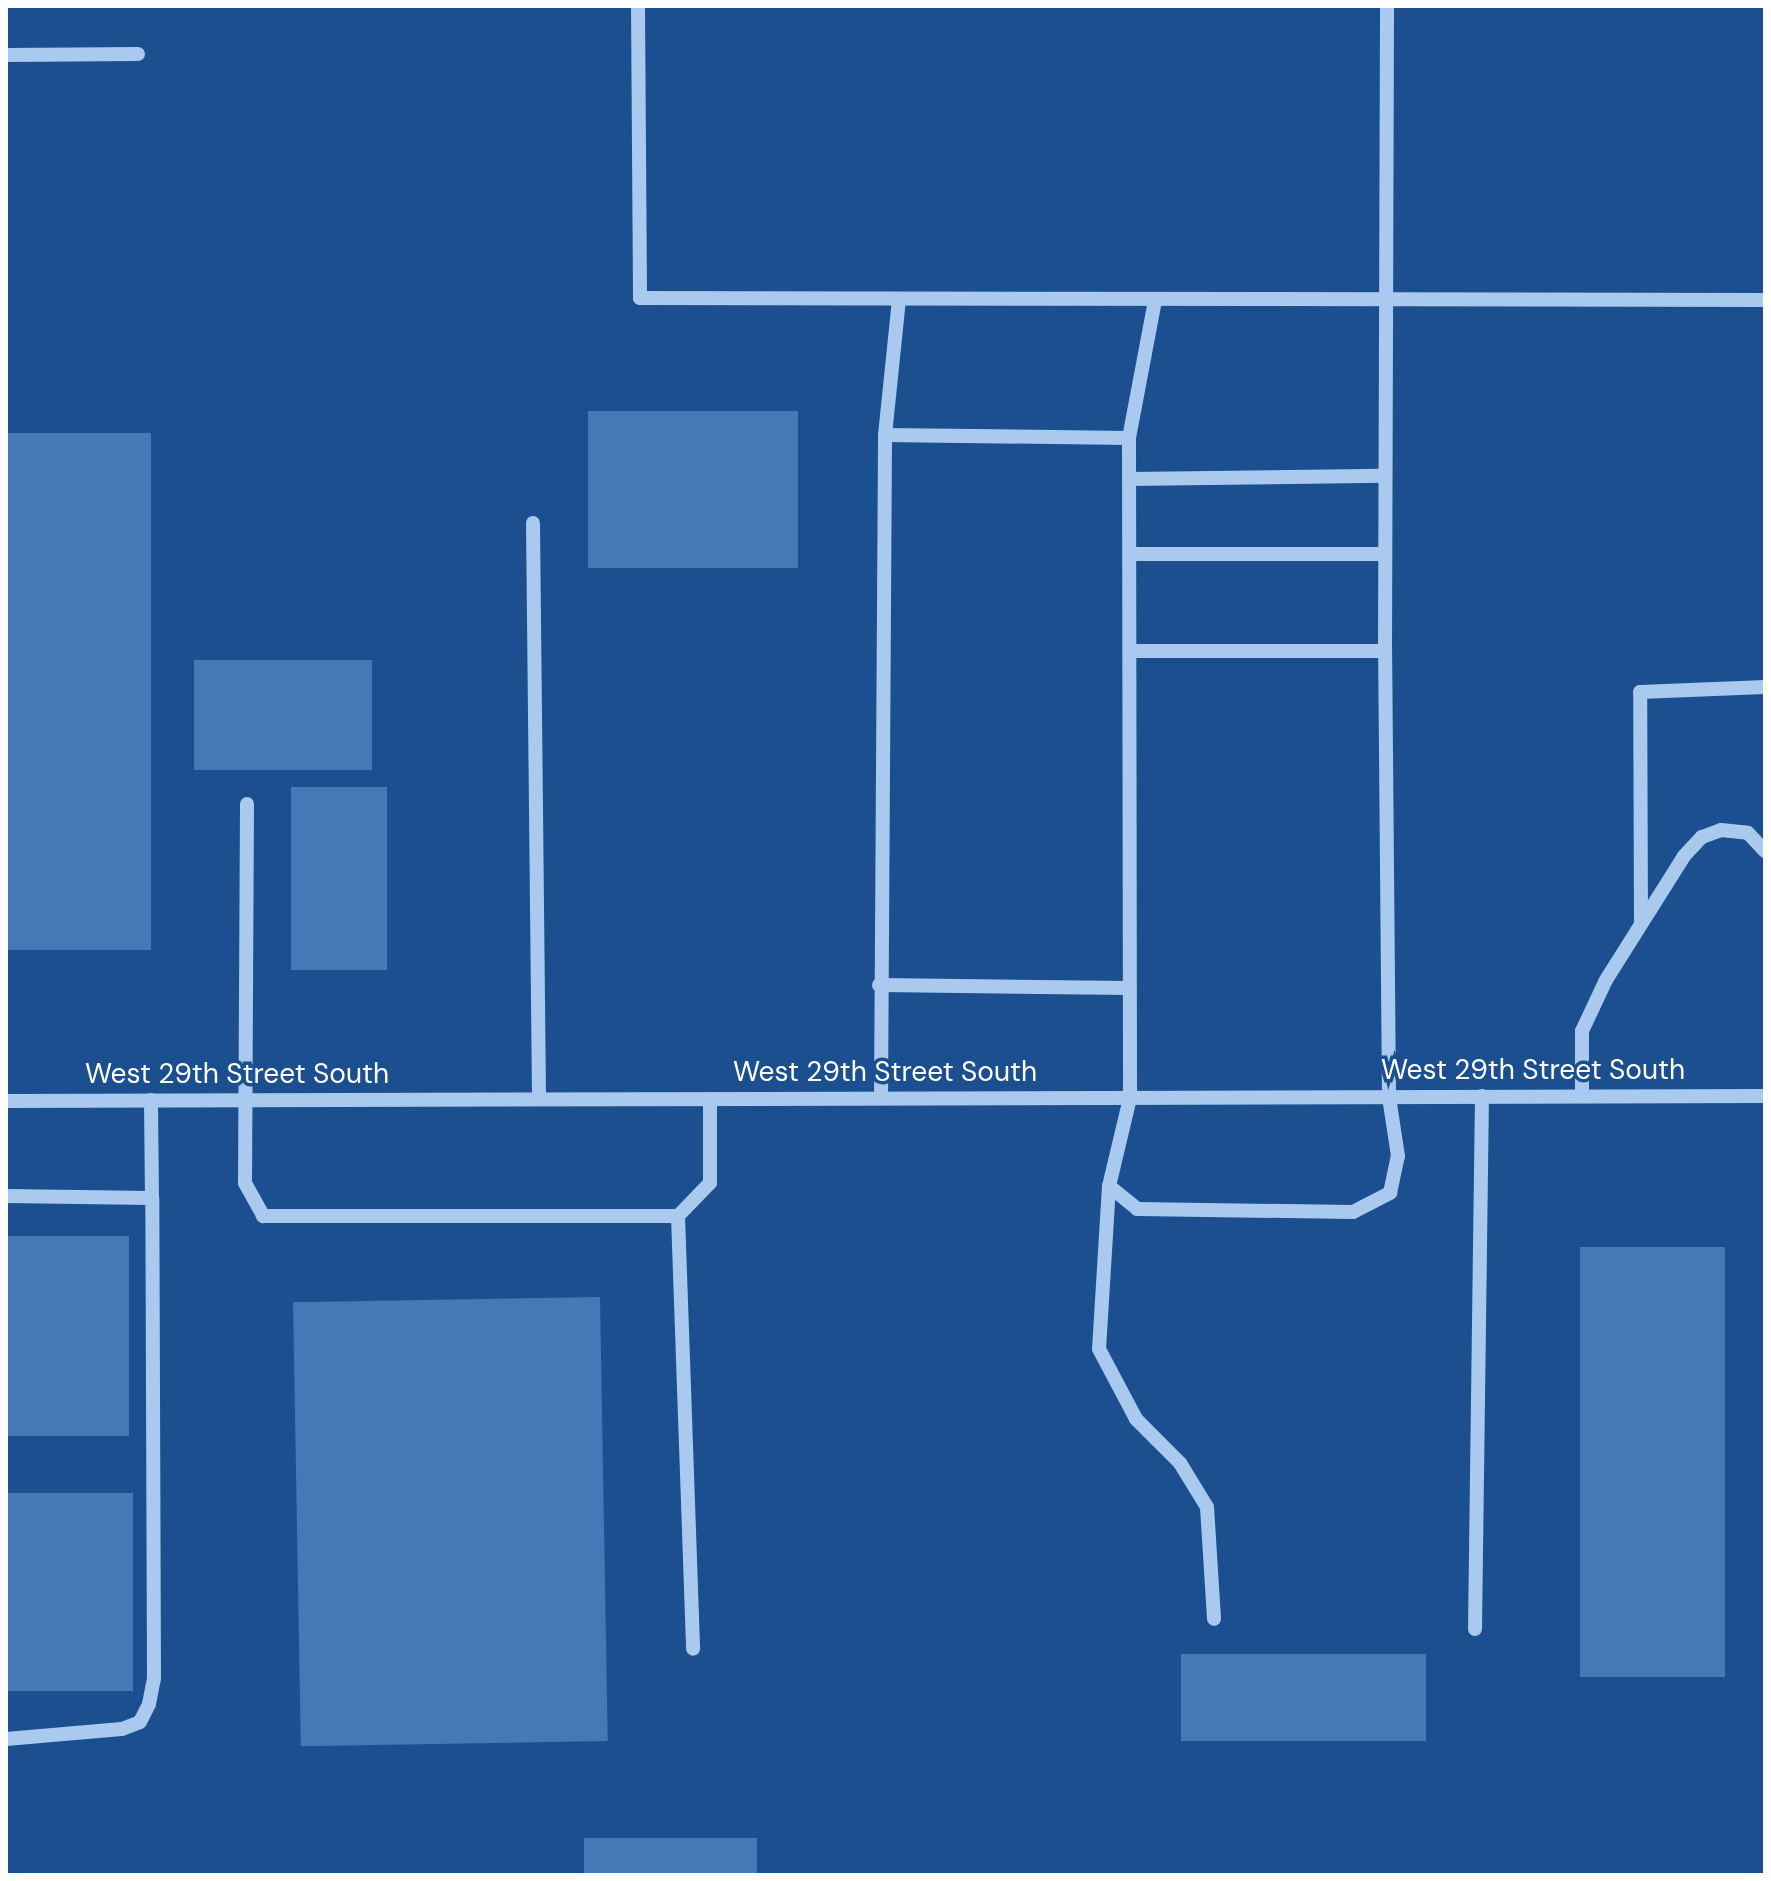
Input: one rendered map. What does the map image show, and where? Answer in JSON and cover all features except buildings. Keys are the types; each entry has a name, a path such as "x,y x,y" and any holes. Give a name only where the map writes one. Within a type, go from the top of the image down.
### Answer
{"street":[{"path":"638,6 640,298 1765,300"},
{"path":"1109,1186 1137,1209 1353,1212 1390,1193 1398,1156 1389,1097 1385,651 1387,6"},
{"path":"6,55 138,54"},
{"path":"881,1098 879,985 885,435 899,300"},
{"path":"1155,300 1129,438 1130,1098 1109,1186 1099,1349 1136,1419 1180,1463 1207,1507 1214,1619"},
{"path":"885,435 1129,438"},
{"path":"1129,479 1385,476"},
{"path":"533,523 539,1099"},
{"path":"1130,554 1385,554"},
{"path":"1131,651 1385,651"},
{"path":"1641,925 1640,692 1765,687"},
{"path":"247,804 248,1100 245,1183 263,1216 678,1216 710,1183 710,1099"},
{"path":"1582,1096 1582,1031 1606,980 1684,856 1702,837 1721,830 1748,833 1765,851"},
{"path":"879,985 1129,988"},
{"path":"1475,1629 1482,1096"},
{"name":"West 29th Street South","path":"6,1101 1765,1096"},
{"path":"6,1739 122,1729 140,1722 149,1704 154,1678 151,1100"},
{"path":"6,1196 152,1198"},
{"path":"678,1216 693,1649"}]}
